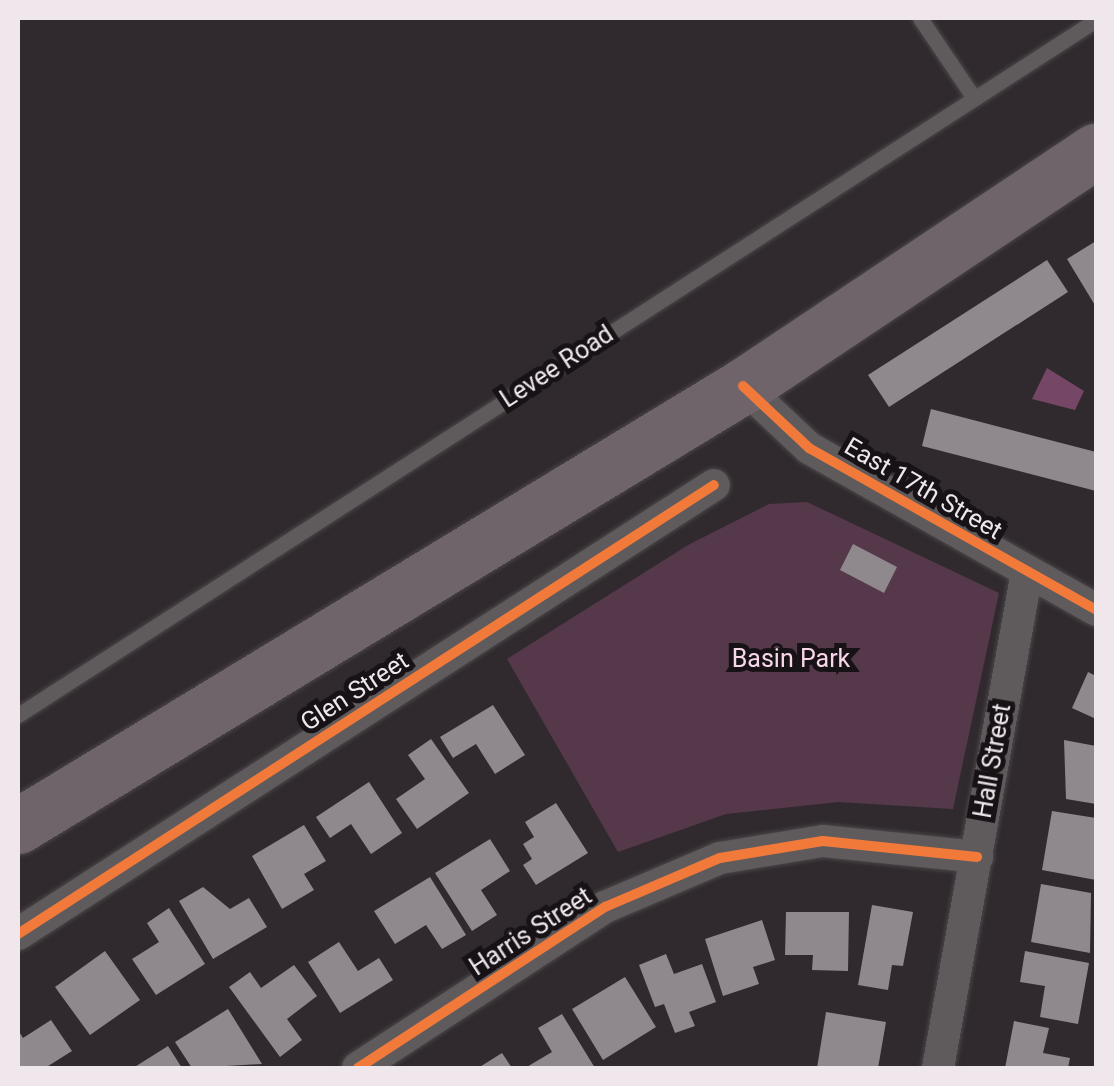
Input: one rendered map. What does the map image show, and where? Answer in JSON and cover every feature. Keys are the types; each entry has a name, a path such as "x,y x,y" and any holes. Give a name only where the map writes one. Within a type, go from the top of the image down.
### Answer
{"highway":[{"path":"18,826 744,386 1096,152"}],"street":[{"name":"East 17th Street","path":"744,386 809,448 1096,610"},
{"name":"Glen Street","path":"18,934 714,485"},
{"name":"Hall Street","path":"938,1068 1027,572"},
{"name":"Harris Street","path":"358,1068 606,907 720,858 823,841 977,857"}],"lane":[{"path":"920,18 974,98"},
{"name":"Levee Road","path":"18,714 1096,20"}],"green space":[{"name":"Basin Park","path":"807,502 999,593 953,809 838,802 726,814 618,852 507,659 688,545 769,504"}],"shaded area":[{"path":"1047,368 1084,391 1075,410 1032,399"}],"building":[{"path":"1096,241 1096,307 1067,259"},
{"path":"1047,260 1068,292 889,407 868,375"},
{"path":"931,409 1096,452 1096,491 922,446"},
{"path":"853,544 897,567 884,593 840,570"},
{"path":"1088,672 1096,676 1096,719 1072,708"},
{"path":"493,705 525,755 495,774 476,744 453,758 440,737"},
{"path":"431,739 469,793 417,829 396,799 425,779 408,755"},
{"path":"1064,740 1096,746 1096,804 1066,799"},
{"path":"369,782 402,833 371,854 351,824 330,838 316,817"},
{"path":"556,803 588,853 536,885 523,865 532,859 523,844 534,837 525,822"},
{"path":"1052,811 1096,818 1096,880 1042,870"},
{"path":"304,825 326,861 304,874 314,890 282,909 252,856"},
{"path":"490,839 510,871 481,890 497,915 472,931 435,873"},
{"path":"430,877 466,935 442,949 426,925 395,944 374,911"},
{"path":"1041,884 1091,893 1090,953 1031,942"},
{"path":"203,887 230,909 249,898 267,927 213,959 179,901"},
{"path":"872,905 913,912 903,966 892,965 888,990 858,985"},
{"path":"169,908 205,964 156,995 132,959 159,942 147,923"},
{"path":"786,912 849,912 848,971 812,970 813,955 785,955"},
{"path":"762,920 775,960 753,967 759,984 723,996 705,939"},
{"path":"339,942 358,971 379,958 393,980 340,1013 308,962"},
{"path":"105,951 140,1000 90,1035 55,987"},
{"path":"1025,951 1089,963 1078,1024 1040,1017 1045,986 1020,982"},
{"path":"666,954 674,974 702,964 716,1002 689,1012 695,1026 675,1033 664,1004 655,1007 639,965"},
{"path":"294,965 317,996 287,1019 302,1040 280,1057 229,987 250,972 261,988"},
{"path":"625,977 656,1027 603,1060 572,1009"},
{"path":"228,1009 262,1064 192,1068 175,1042"},
{"path":"826,1012 886,1022 878,1068 817,1068"},
{"path":"562,1014 595,1068 525,1068 552,1052 538,1028"},
{"path":"51,1020 72,1051 45,1068 18,1068 18,1030 23,1038"},
{"path":"1014,1021 1049,1028 1043,1053 1070,1058 1068,1068 1005,1068"},
{"path":"168,1046 182,1068 133,1068"},
{"path":"502,1053 512,1068 478,1068"}],"cycle path":[{"path":"743,386 809,448 1096,610"},
{"path":"18,934 714,485"},
{"path":"358,1068 605,907 720,858 823,841 977,857"}]}
